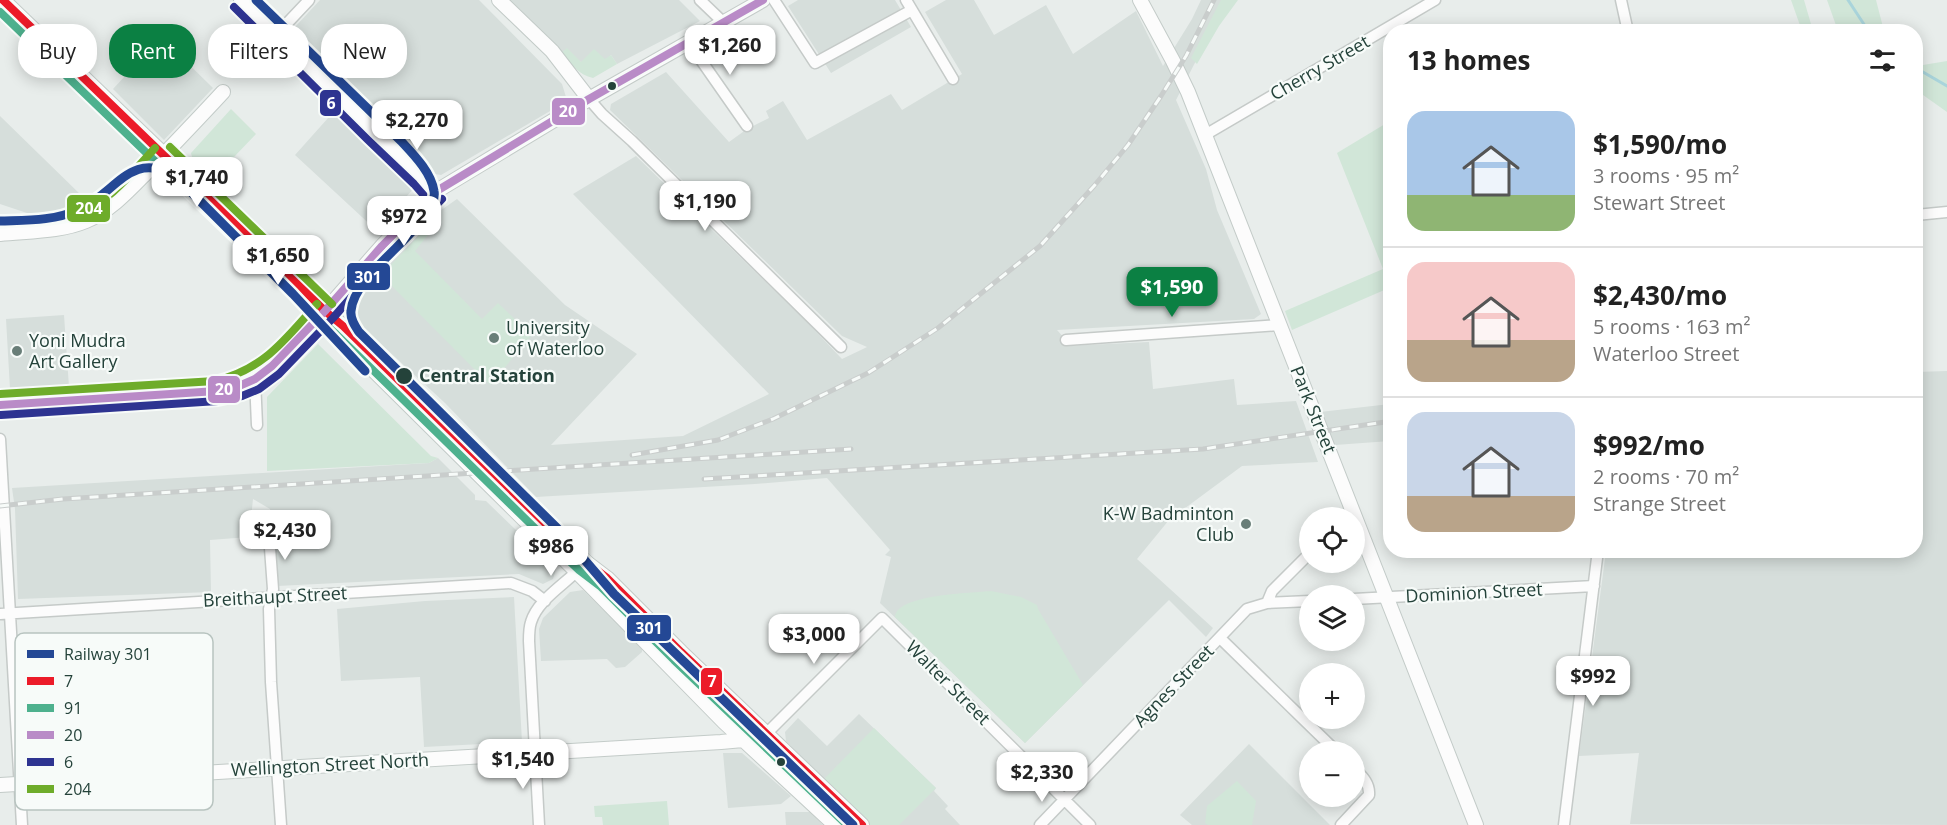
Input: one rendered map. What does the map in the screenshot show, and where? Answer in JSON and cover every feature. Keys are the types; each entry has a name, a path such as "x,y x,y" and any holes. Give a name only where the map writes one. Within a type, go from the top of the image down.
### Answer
{"main road":[{"path":"3,0 252,239 325,312 336,333 581,567 743,740 835,825"},
{"path":"241,0 265,24"},
{"path":"499,0 552,51 589,99"},
{"path":"0,405 217,391 239,386 255,379 272,366 325,312 382,246 435,192 589,99 764,0"},
{"name":"Park Street","path":"1140,0 1173,61 1205,135 1476,825"},
{"path":"309,68 435,192"},
{"path":"0,234 64,227 86,221 106,211 223,92"},
{"path":"581,567 607,578 862,825"},
{"name":"Wellington Street North","path":"213,772 743,740 767,733"},
{"name":"Wellington Street North","path":"0,785 15,783"}],"street":[{"path":"286,24 309,0"},
{"path":"700,0 724,23"},
{"path":"774,0 815,63 909,5 953,79"},
{"name":"Cherry Street","path":"1394,24 1435,0"},
{"path":"1621,0 1626,24"},
{"name":"Cherry Street","path":"1205,135 1383,31"},
{"path":"689,43 747,126"},
{"path":"589,99 841,347"},
{"path":"1923,214 1947,212"},
{"path":"1066,340 1279,325"},
{"path":"255,379 257,425"},
{"path":"0,439 5,614 15,735"},
{"path":"268,521 273,589 269,609 271,682 281,825"},
{"path":"1567,825 1597,558"},
{"name":"Agnes Street","path":"1040,825 1247,609 1267,603 1272,591 1299,564"},
{"path":"539,825 529,641 531,624 535,613 544,601 581,567"},
{"name":"Breithaupt Street","path":"5,614 511,583 532,591 544,601"},
{"name":"Dominion Street","path":"1365,599 1593,586"},
{"path":"1267,603 1299,602"},
{"name":"Walter Street","path":"767,733 882,618 1089,825"},
{"path":"1220,638 1326,741"},
{"path":"1365,781 1369,795 1365,799"},
{"path":"1341,825 1358,807"},
{"path":"21,810 22,825"}],"shaded area":[{"path":"320,0 479,0 562,84 566,97 562,104 441,175 429,173 333,78 407,78 407,24 321,24 321,66 309,54 309,24 298,24"},
{"path":"508,0 679,0 700,21 617,64 611,55 606,60 581,62 561,53"},
{"path":"798,0 895,0 911,27 831,73 788,6"},
{"path":"946,0 974,0 994,35 1046,5 1073,54 1136,11 1163,66 1201,0 1234,0 1205,43 1176,100 1206,169 1217,210 1261,314 1254,319 1057,330 1066,340 1066,346 1149,342 1153,389 1234,379 1237,405 1296,401 1318,462 1242,466 1169,520 1137,559 1213,628 1206,637 1169,600 1025,743 880,603 891,557 885,555 890,550 827,478 536,497 445,403 357,322 354,311 360,292 411,237 437,213 457,199 565,305 637,354 551,445 683,436 769,394 573,194 636,156 804,319 842,359 867,347 842,336 610,110 611,104 666,72 729,142 747,129 769,118 766,111 783,101 807,140 891,94 902,110 962,74 925,12"},
{"path":"196,71 213,88 164,140 113,89 123,78 196,78"},
{"path":"337,108 416,186 376,230 295,155"},
{"path":"0,116 82,196 82,206 46,215 27,213 0,204"},
{"path":"64,315 69,387 13,391 10,389 6,319"},
{"path":"1947,371 1947,825 1630,824 1639,753 1579,756 1605,558 1923,558 1923,372"},
{"path":"1383,405 1383,442 1335,445 1320,412"},
{"path":"438,458 475,495 475,500 486,501 556,569 553,579 543,584 519,574 277,586 270,509 253,499 249,537 210,540 211,592 18,599 15,509 12,488 429,463"},
{"path":"583,590 642,648 642,652 625,667 616,668 607,659 541,661 539,629 543,618 570,592"},
{"path":"514,597 522,742 424,747 420,677 341,681 337,609 425,601"},
{"path":"859,714 936,788 934,791 948,806 945,809 960,825 870,825 786,741 785,732 798,718 827,746"},
{"path":"1249,744 1299,794 1299,807 1312,807 1330,825 1192,825 1180,815"},
{"path":"723,753 742,753 791,796 781,804 728,808"},
{"path":"785,812 810,812 823,825 786,825"}],"green space":[{"path":"1221,0 1238,0 1219,26 1197,64 1191,58"},
{"path":"1791,0 1804,0 1811,24 1800,24"},
{"path":"1827,0 1876,0 1882,24 1836,24"},
{"path":"567,48 581,62 594,49 605,59 611,55 617,64 593,78 588,77 561,53"},
{"path":"1947,61 1947,112 1923,95 1923,65"},
{"path":"231,109 256,134 212,180 196,165 191,153"},
{"path":"1383,125 1383,269 1337,153"},
{"path":"437,217 440,220 415,251 482,319 498,303 532,335 490,385 381,275"},
{"path":"1383,269 1383,291 1292,330 1285,311"},
{"path":"318,344 431,456 438,458 429,463 267,471 267,397"},
{"path":"991,591 1021,597 1037,605 1083,685 1025,743 895,617 899,609 921,599"},
{"path":"874,728 936,788 899,825 870,825 824,779"},
{"path":"1237,781 1256,801 1252,825 1208,825 1205,823 1207,806"},
{"path":"667,801 669,825 603,825 602,817 595,817 594,806"}],"waterway":[{"path":"1848,0 1864,24"},
{"path":"1923,72 1947,86"}],"railway":[{"path":"632,455 718,440 773,419 868,373 938,328 1040,246 1094,186 1128,145 1161,96 1186,56 1214,0"},
{"path":"704,479 1203,449 1383,422"},
{"path":"0,506 63,499 851,449"}],"rail line":[{"name":"301","path":"256,0 401,141 421,164 432,184 434,191 432,204 424,218 380,264 356,295 351,314 359,332 557,528 614,594 853,825"},
{"name":"301","path":"0,221 40,219 69,214 91,203 134,171 146,168 159,169 175,176 293,294 365,371"}],"transit line":[{"name":"7","path":"3,0 553,531 607,578 862,825"},
{"name":"20","path":"0,405 217,391 239,386 255,379 272,366 325,311 382,246 435,192 589,99 763,0"},
{"name":"6","path":"234,7 427,199"},
{"name":"91","path":"0,12 546,539 600,586 847,825"},
{"name":"204","path":"170,147 332,304"},
{"name":"204","path":"0,223 56,219 86,210 109,196 155,148"},
{"name":"6","path":"1,415 218,401 242,396 259,389 279,374 333,318 390,253 442,199"},
{"name":"204","path":"0,394 215,381 232,376 261,361 284,341 317,304"}],"place":[{"name":"University of Waterloo","path":"494,338"},
{"name":"Yoni Mudra Art Gallery","path":"17,351"},
{"name":"Central Station","path":"404,376"},
{"name":"K-W Badminton Club","path":"1246,524"}]}
